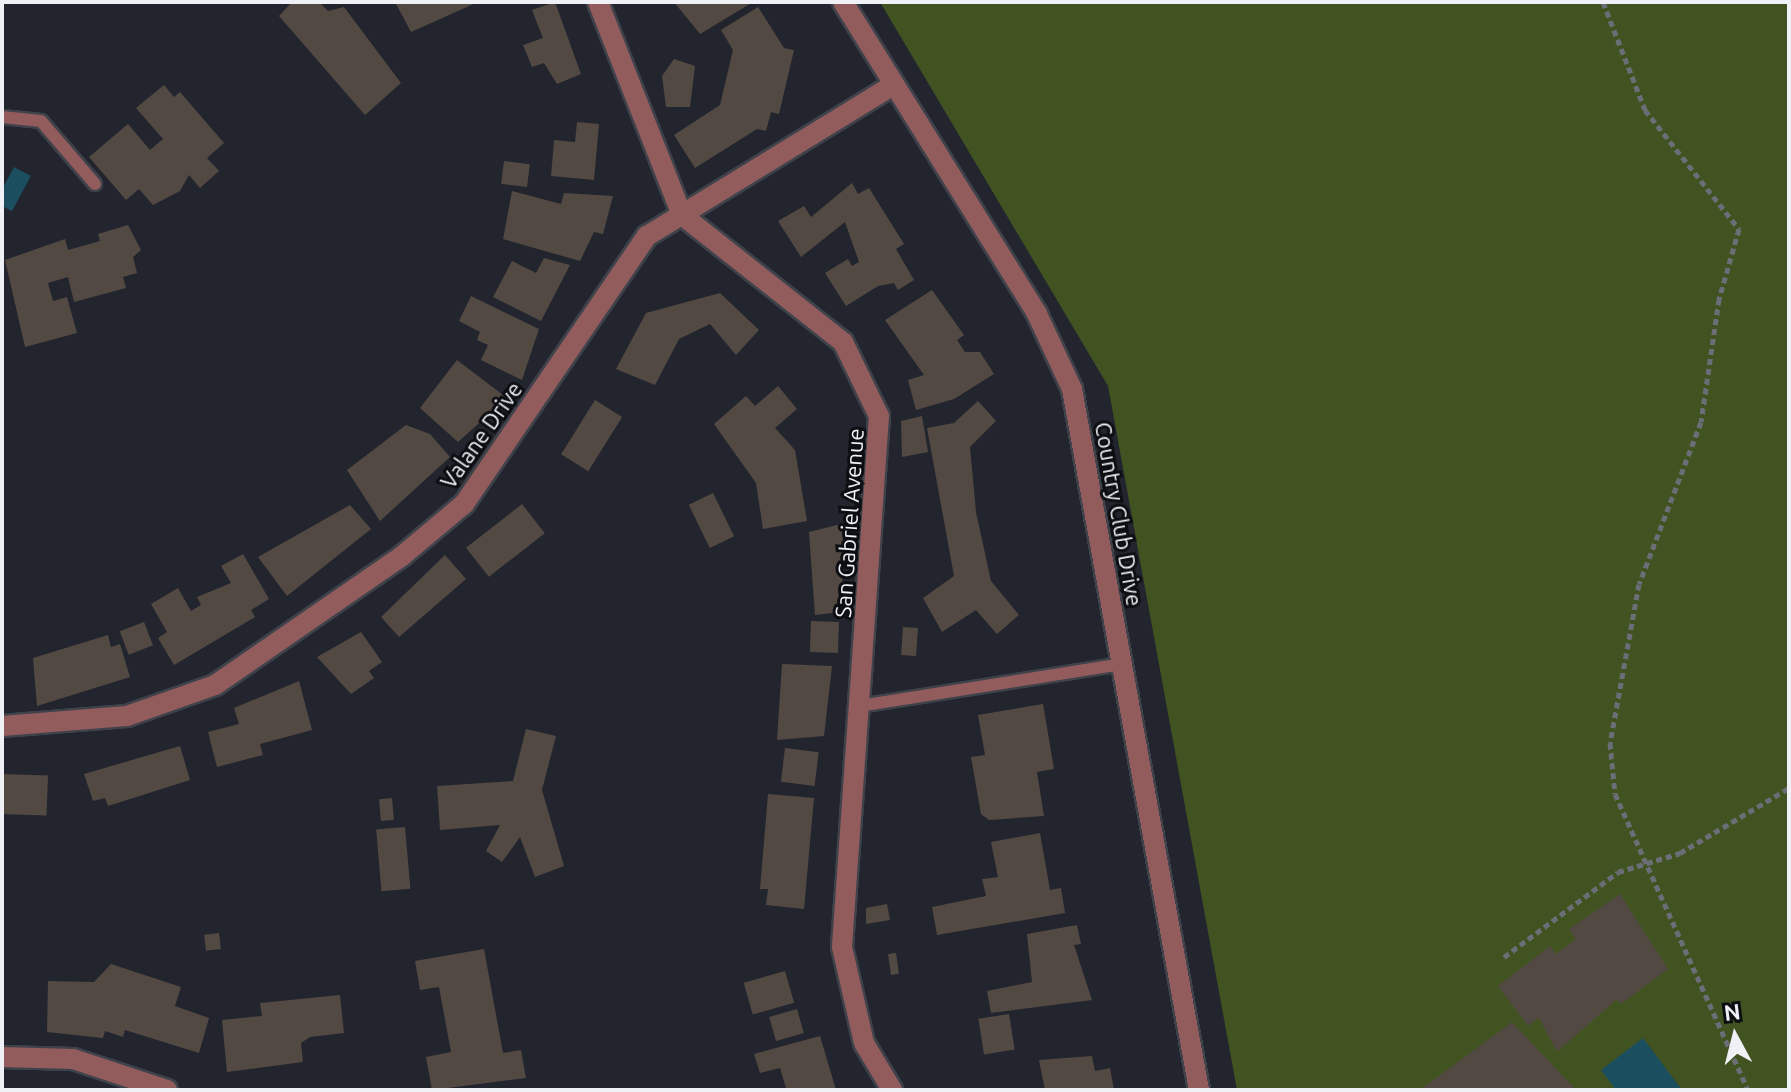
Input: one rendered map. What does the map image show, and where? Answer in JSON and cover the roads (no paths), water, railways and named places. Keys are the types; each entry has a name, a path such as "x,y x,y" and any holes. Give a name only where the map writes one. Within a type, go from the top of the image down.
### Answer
{"street":[{"path":"598,2 682,215"},
{"name":"Country Club Drive","path":"843,2 892,86 1037,314 1072,389 1199,1090"},
{"name":"Valane Drive","path":"2,726 127,716 215,685 402,556 464,504 647,236 892,86"},
{"name":"San Gabriel Avenue","path":"682,215 843,342 869,383 879,449 842,947 864,1043 892,1090"},
{"path":"2,1057 73,1059 167,1090"}],"lane":[{"path":"2,117 41,121 95,184"},
{"path":"860,706 1122,664"}],"water":[{"path":"14,167 31,176 12,211 2,206 2,190"},
{"path":"1643,1038 1682,1090 1616,1090 1601,1070"}]}
